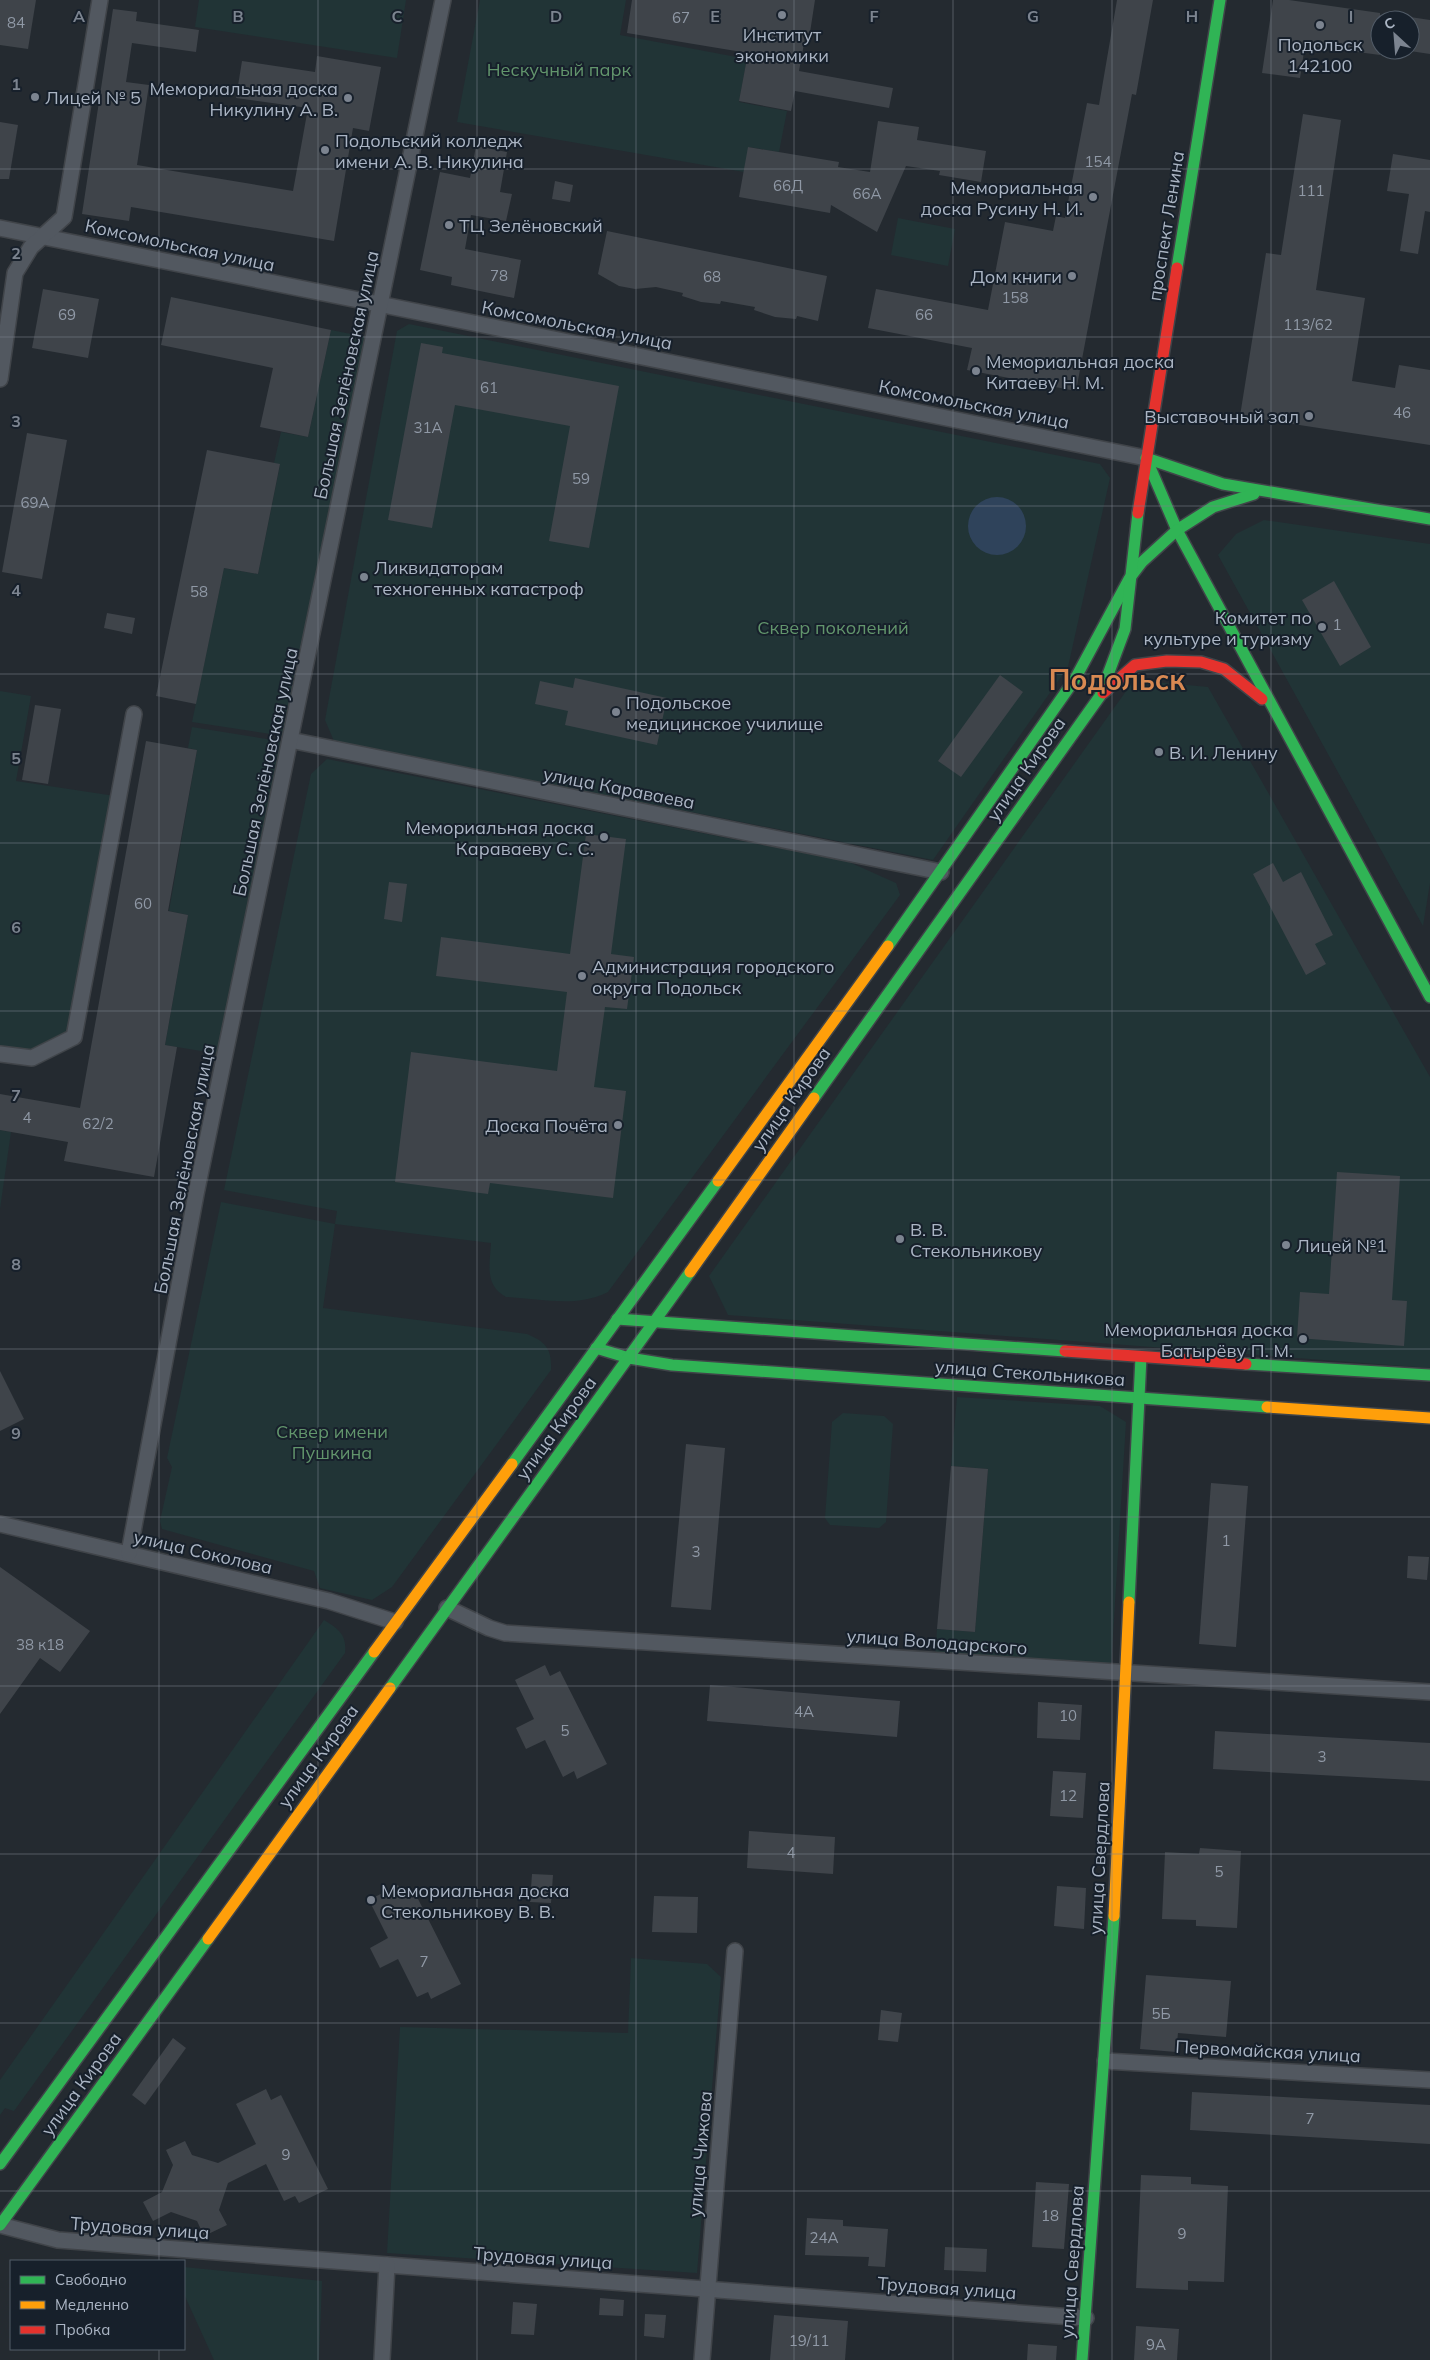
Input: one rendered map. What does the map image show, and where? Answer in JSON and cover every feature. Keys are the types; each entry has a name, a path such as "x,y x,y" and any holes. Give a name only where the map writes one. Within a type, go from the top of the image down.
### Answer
{"main road":[{"name":"проспект Ленина","path":"1129,579 1146,458 1220,0"},
{"path":"1146,458 1224,484 1261,492 1430,519"},
{"path":"1146,458 1177,530 1270,706 1430,997"},
{"path":"1129,579 1142,562 1177,530 1206,510 1229,498 1261,492"},
{"name":"улица Кирова","path":"0,2225 423,1634 447,1608 629,1358 1100,696 1126,630 1129,579"},
{"name":"улица Кирова","path":"0,2164 399,1624 596,1348 734,1161 941,872 1075,679 1129,579"},
{"path":"1100,696 1135,665 1167,661 1201,662 1224,669 1270,706"},
{"name":"улица Стекольникова","path":"617,1319 655,1320 699,1326 1141,1357 1430,1375"},
{"path":"596,1348 623,1333 655,1320"},
{"name":"улица Стекольникова","path":"596,1348 629,1358 672,1365 1430,1418"},
{"name":"улица Свердлова","path":"1082,2360 1105,2061 1127,1673 1141,1357"},
{"path":"138,1976 138,1991"},
{"path":"149,2001 157,2002 164,1998"}],"street":[{"path":"0,379 15,272 31,247 64,217 100,0"},
{"name":"Большая Зелёновская улица","path":"129,1553 196,1194 442,0"},
{"name":"Комсомольская улица","path":"0,228 1146,458"},
{"path":"0,1054 32,1058 74,1037 134,714"},
{"name":"улица Караваева","path":"290,740 941,872"},
{"name":"улица Соколова","path":"0,1524 329,1601 399,1624"},
{"name":"улица Володарского","path":"447,1608 489,1628 505,1633 1430,1692"},
{"name":"улица Чижова","path":"702,2360 735,1951"},
{"name":"Первомайская улица","path":"1105,2061 1430,2080"},
{"name":"Трудовая улица","path":"0,2225 58,2240 1086,2318"},
{"path":"382,2360 387,2265"}],"green space":[{"path":"199,0 406,0 397,58 195,27"},
{"name":"Нескучный парк","path":"480,0 626,0 620,35 747,59 739,102 787,111 779,152 749,147 744,172 457,122"},
{"path":"898,218 955,229 948,266 891,255"},
{"name":"Сквер поколений","path":"409,324 1100,464 1110,478 1068,667 933,860 334,741 325,720 397,331"},
{"path":"331,330 366,337 284,736 192,722 224,568 258,574 280,465 274,463 281,432 308,437"},
{"path":"1264,520 1430,544 1430,883 1423,926 1218,555 1236,534"},
{"path":"1134,680 1208,687 1430,1077 1430,1368 728,1315 709,1276"},
{"path":"0,691 31,696 16,781 115,796 70,1034 30,1054 0,1050"},
{"path":"192,727 285,742 219,1054 165,1045 188,915 169,911 197,750 188,748"},
{"path":"327,759 849,862 896,883 900,895 608,1292 584,1300 571,1301 545,1301 506,1297 499,1292 491,1280 491,1243 335,1224 337,1211 224,1190 311,774"},
{"path":"0,1130 11,1132 0,1209"},
{"name":"Сквер имени Пушкина","path":"221,1202 335,1224 323,1308 527,1334 543,1343 549,1351 551,1363 551,1370 392,1587 372,1600 320,1588 314,1571 162,1529 160,1521 172,1467 167,1458"},
{"path":"957,1397 1100,1406 1126,1422 1111,1668 935,1657 937,1629 975,1632 988,1469 951,1466"},
{"path":"843,1413 884,1416 893,1424 886,1522 879,1528 830,1525 825,1518 832,1422"},
{"path":"324,1620 341,1633 345,1642 345,1653 14,2111 5,2108 0,2115 0,2080"},
{"path":"631,1958 707,1964 721,1977 697,2273 387,2253 400,2027 628,2033"},
{"path":"185,2267 322,2281 319,2360 214,2360 185,2296"}],"water":[{"path":"997,497 1008,499 1021,510 1026,526 1024,537 1013,550 997,555 986,553 973,542 968,526 970,515 981,502"}],"building":[{"path":"0,0 36,0 28,49 0,45"},
{"path":"632,0 815,0 809,39 805,38 799,71 893,88 889,108 795,91 791,111 739,101 748,53 627,33"},
{"path":"1117,0 1153,0 1136,95 1132,94 1076,391 967,370 972,348 868,328 876,289 988,310 1005,222 1053,231 1056,216 1065,218 1087,103 1099,105"},
{"path":"1273,0 1289,0 1370,12 1370,54 1305,45 1300,78 1262,73"},
{"name":"Подольский колледж имени А. В. Никулина","path":"113,9 137,12 136,21 199,30 196,52 132,43 126,82 149,85 137,165 293,191 308,108 236,98 242,61 315,72 317,56 381,67 369,131 353,128 334,241 131,207 129,221 82,214"},
{"path":"1420,18 1430,20 1430,54 1420,52"},
{"path":"1303,114 1341,120 1316,290 1365,298 1352,381 1395,388 1399,365 1430,370 1430,445 1240,416 1266,253 1281,255"},
{"path":"878,121 919,127 917,140 986,151 981,182 939,175 940,171 906,166 877,232 831,205 830,213 739,197 748,147 839,162 838,167 870,172"},
{"path":"0,122 18,125 9,179 0,179"},
{"path":"476,146 507,152 500,192 512,194 506,221 471,215 465,249 521,260 514,298 451,285 452,277 420,270 440,172 470,178"},
{"path":"1393,154 1430,160 1430,212 1425,211 1418,254 1400,251 1409,194 1387,191"},
{"path":"555,181 573,185 570,202 552,199"},
{"path":"607,231 827,276 818,321 797,316 796,319 775,317 754,310 755,307 721,301 720,304 701,302 682,296 683,293 656,287 635,289 619,286 598,274"},
{"path":"43,289 99,299 88,358 32,348"},
{"path":"171,297 331,330 308,437 260,427 273,368 161,345"},
{"path":"421,343 443,347 442,353 619,386 589,548 549,541 570,426 455,405 432,528 388,520"},
{"path":"27,433 67,440 42,579 2,572"},
{"path":"207,450 280,464 258,574 224,568 196,704 156,696"},
{"path":"1334,581 1371,647 1340,666 1302,600"},
{"path":"107,613 135,618 132,634 104,628"},
{"path":"1000,675 1023,692 961,777 938,761"},
{"name":"Подольское медицинское училище","path":"575,678 667,698 657,745 565,725 568,711 535,704 540,681 573,688"},
{"path":"35,705 61,709 48,784 22,780"},
{"path":"146,741 197,750 168,911 188,915 165,1045 177,1047 154,1177 64,1161 68,1142 0,1130 0,1094 80,1108"},
{"path":"586,834 626,839 611,954 634,957 627,1009 605,1007 594,1087 626,1091 613,1198 490,1183 488,1194 395,1182 411,1052 557,1071 567,992 436,976 441,937 570,954"},
{"path":"1273,863 1283,882 1301,872 1333,935 1315,944 1326,964 1306,975 1253,874"},
{"path":"389,882 407,884 402,922 384,919"},
{"path":"1337,1172 1400,1176 1392,1300 1407,1301 1404,1346 1297,1338 1300,1292 1329,1294"},
{"path":"0,1371 24,1419 0,1431"},
{"path":"686,1444 725,1448 711,1610 671,1607"},
{"path":"951,1466 988,1469 975,1632 937,1629"},
{"path":"1211,1483 1248,1486 1236,1647 1199,1644"},
{"path":"1408,1556 1429,1557 1427,1580 1407,1578"},
{"path":"0,1567 90,1631 60,1672 40,1658 0,1714"},
{"path":"545,1665 550,1676 560,1671 607,1764 577,1779 574,1771 563,1777 545,1740 526,1749 516,1728 534,1719 515,1680"},
{"path":"710,1685 900,1701 897,1737 707,1721"},
{"path":"1038,1702 1082,1705 1080,1740 1037,1738"},
{"path":"1215,1731 1430,1743 1430,1781 1213,1769"},
{"path":"1053,1771 1086,1773 1083,1818 1050,1816"},
{"path":"749,1831 835,1837 833,1874 747,1868"},
{"path":"1200,1848 1241,1851 1237,1928 1196,1926 1196,1920 1162,1919 1165,1852 1199,1854"},
{"path":"532,1874 553,1875 551,1903 530,1902"},
{"path":"398,1885 404,1896 414,1891 461,1984 431,1999 428,1992 417,1997 398,1959 380,1968 370,1948 388,1938 369,1900"},
{"path":"1057,1886 1086,1888 1084,1929 1054,1926"},
{"path":"654,1896 698,1897 697,1933 652,1932"},
{"path":"1146,1975 1231,1981 1226,2037 1178,2033 1176,2052 1140,2049"},
{"path":"881,2010 902,2013 898,2042 878,2040"},
{"path":"173,2038 186,2048 145,2105 132,2095"},
{"path":"266,2089 271,2100 281,2095 328,2189 299,2203 295,2196 284,2201 266,2164 228,2183 219,2210 227,2225 204,2236 197,2221 171,2212 153,2221 143,2202 162,2192 173,2165 166,2150 185,2141 192,2155 218,2163 256,2144 236,2104"},
{"path":"1192,2092 1430,2105 1430,2144 1190,2130"},
{"path":"1141,2175 1191,2177 1191,2184 1228,2186 1224,2282 1188,2281 1188,2290 1136,2288"},
{"path":"1036,2182 1069,2184 1064,2249 1032,2247"},
{"path":"807,2218 843,2220 843,2226 888,2229 885,2267 868,2266 869,2257 805,2255"},
{"path":"945,2247 987,2249 986,2272 944,2270"},
{"path":"600,2298 624,2300 623,2316 599,2315"},
{"path":"513,2302 537,2304 534,2335 511,2334"},
{"path":"645,2314 666,2315 664,2338 644,2336"},
{"path":"774,2315 848,2321 845,2360 770,2360"},
{"path":"1136,2326 1179,2329 1177,2360 1134,2360"},
{"path":"1028,2344 1057,2346 1056,2360 1027,2360"}],"traffic: fast":[{"path":"1177,268 1220,0"},
{"path":"1146,458 1223,484 1430,519"},
{"path":"1146,458 1177,530 1430,997"},
{"path":"1177,530 1213,507 1254,494"},
{"path":"814,1098 1100,696 1125,629 1138,513"},
{"path":"888,946 1075,679 1129,579 1142,562 1177,530"},
{"path":"512,1464 718,1181"},
{"path":"390,1688 690,1272"},
{"path":"617,1319 1065,1351"},
{"path":"596,1348 629,1358 672,1365 1267,1407"},
{"path":"1129,1602 1141,1357"},
{"path":"1246,1364 1430,1375"},
{"path":"0,2164 374,1652"},
{"path":"1082,2360 1114,1916"},
{"path":"0,2225 208,1939"}],"traffic: slow":[{"path":"718,1181 888,946"},
{"path":"690,1272 814,1098"},
{"path":"1267,1407 1430,1418"},
{"path":"374,1652 512,1464"},
{"path":"1114,1916 1129,1602"},
{"path":"208,1939 390,1688"}],"traffic: jam":[{"path":"1138,513 1177,268"},
{"path":"1103,693 1135,665 1167,661 1201,662 1224,669 1262,699"},
{"path":"1065,1351 1246,1364"}],"place":[{"name":"Институт экономики","path":"782,15"},
{"name":"Подольск 142100","path":"1320,25"},
{"name":"Лицей № 5","path":"35,97"},
{"name":"Мемориальная доска Никулину А. В.","path":"348,98"},
{"name":"Подольский колледж имени А. В. Никулина","path":"325,150"},
{"name":"Мемориальная доска Русину Н. И.","path":"1093,197"},
{"name":"ТЦ Зелёновский","path":"449,225"},
{"name":"Дом книги","path":"1072,276"},
{"name":"Мемориальная доска Китаеву Н. М.","path":"976,371"},
{"name":"Выставочный зал","path":"1309,416"},
{"name":"Ликвидаторам техногенных катастроф","path":"364,577"},
{"name":"Комитет по культуре и туризму","path":"1322,627"},
{"name":"Подольское медицинское училище","path":"616,712"},
{"name":"В. И. Ленину","path":"1159,752"},
{"name":"Мемориальная доска Караваеву С. С.","path":"604,837"},
{"name":"Администрация городского округа Подольск","path":"582,976"},
{"name":"Доска Почёта","path":"618,1125"},
{"name":"В. В. Стекольникову","path":"900,1239"},
{"name":"Лицeй №1","path":"1286,1245"},
{"name":"Мемориальная доска Батырёву П. М.","path":"1303,1339"},
{"name":"Мемориальная доска Стекольникову В. В.","path":"371,1900"}],"district":[{"name":"Подольск","path":"1117,679"}]}
